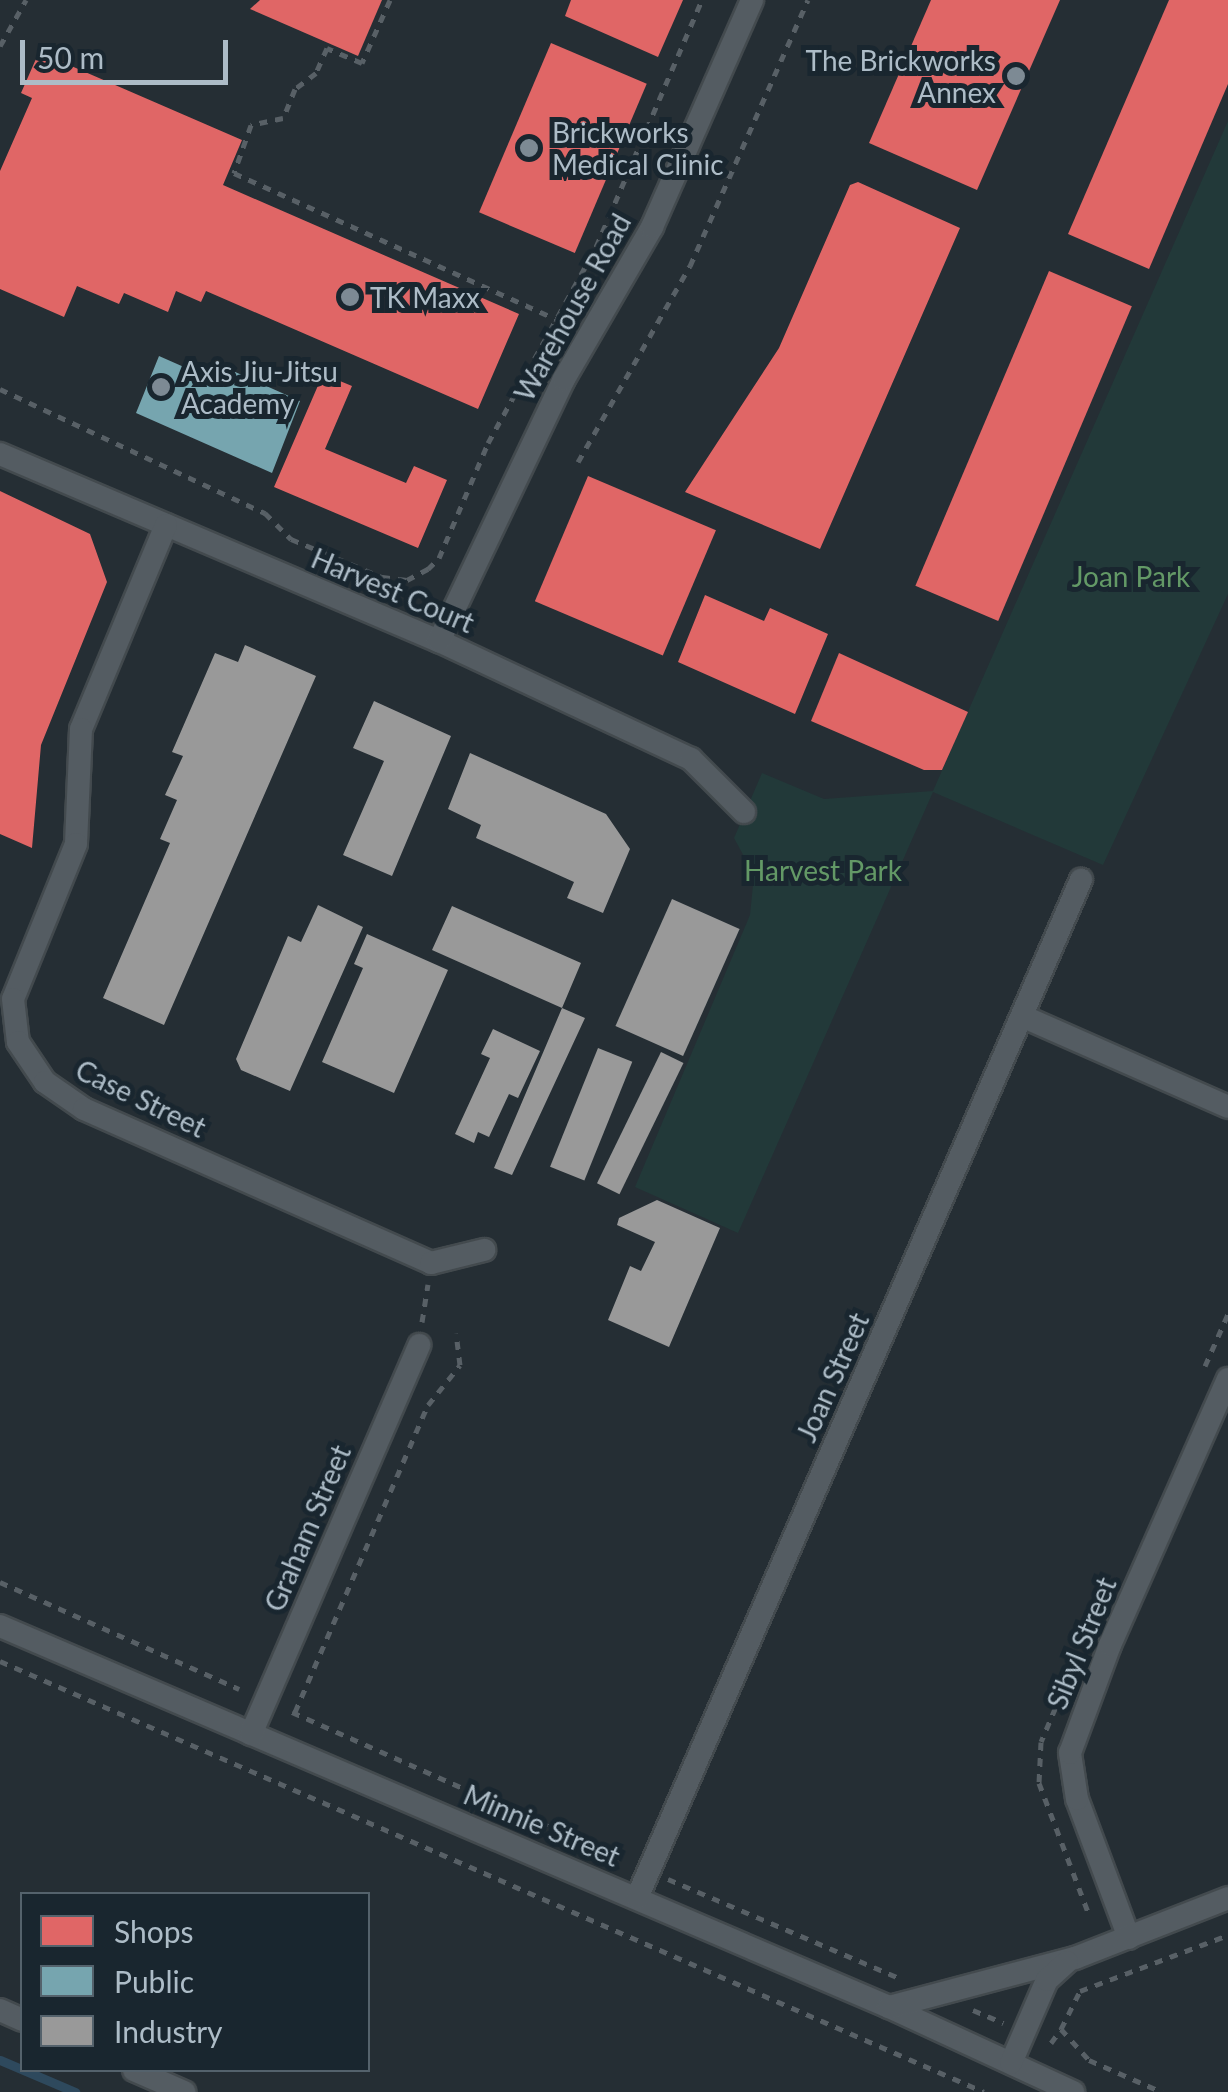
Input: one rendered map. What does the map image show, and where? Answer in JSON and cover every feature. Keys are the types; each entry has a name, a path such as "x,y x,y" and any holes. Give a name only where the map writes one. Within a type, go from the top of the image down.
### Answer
{"street":[{"name":"Warehouse Road","path":"439,642 564,380 652,226 752,0"},
{"name":"Harvest Court","path":"0,454 439,642 691,759 744,812"},
{"name":"Case Street","path":"166,525 82,729 76,844 12,999 18,1042 45,1082 84,1110 432,1264"},
{"name":"Joan Street","path":"637,1898 1081,880"},
{"path":"1022,1016 1228,1107"},
{"path":"432,1264 484,1250"},
{"name":"Graham Street","path":"251,1734 418,1345"},
{"name":"Sibyl Street","path":"1129,1938 1077,1800 1070,1753 1110,1644 1228,1379"},
{"name":"Minnie Street","path":"0,1626 889,2006 1066,2090"},
{"path":"889,2006 1075,1958 1228,1898"},
{"path":"1010,2063 1047,1980 1075,1958"},
{"path":"139,2072 184,2092"}],"path":[{"path":"0,46 26,0"},
{"path":"390,0 362,62 327,48 316,73 295,88 283,118 251,125 234,172 556,319"},
{"path":"0,389 265,513 291,539 382,577 407,580 440,558 488,442 596,248 702,0"},
{"path":"578,462 690,266 808,0"},
{"path":"418,1345 432,1264"},
{"path":"295,1712 428,1405 460,1365 456,1333"},
{"path":"0,1582 239,1689"},
{"path":"0,1661 984,2092"},
{"path":"282,1711 295,1712 622,1859"},
{"path":"677,1862 668,1880 882,1968"},
{"path":"1051,2042 1080,1990 1228,1935"},
{"path":"1061,2029 1089,2060 1162,2092"}],"green space":[{"name":"Joan Park","path":"1228,121 1228,594 1103,865 933,792 738,1233 635,1187 750,915 754,875 734,838 762,773 824,799 933,791"}],"building: Shops":[{"path":"260,0 382,0 358,56 250,9"},
{"path":"571,0 683,0 658,57 565,16"},
{"path":"931,0 1060,0 977,190 869,143"},
{"path":"1169,0 1228,0 1228,84 1149,269 1068,234"},
{"path":"551,43 647,84 575,253 479,212"},
{"path":"39,52 242,140 223,185 519,314 478,409 206,291 201,302 176,291 168,312 124,293 119,304 77,286 64,317 0,289 0,171 32,98 21,93"},
{"path":"858,182 960,228 820,549 685,492 779,348 850,185"},
{"path":"1049,271 1132,306 998,621 915,586"},
{"path":"323,374 352,386 325,449 406,483 414,466 447,480 418,548 274,487"},
{"path":"588,476 716,530 663,656 535,601"},
{"path":"0,491 90,534 107,582 41,745 32,848 0,834"},
{"path":"705,595 764,621 770,608 828,634 795,714 678,662"},
{"path":"839,653 968,712 942,770 924,770 811,721"}],"building: Public":[{"path":"159,356 227,386 233,371 300,401 272,473 136,413"}],"building: Industry":[{"path":"245,645 316,676 164,1025 103,998 170,843 160,839 177,800 165,795 183,756 172,752 215,653 238,662"},
{"path":"374,701 451,736 392,876 343,855 384,761 353,748"},
{"path":"470,753 606,814 630,849 603,913 567,898 574,882 476,838 481,825 448,809"},
{"path":"672,899 740,929 683,1056 615,1026"},
{"path":"318,905 363,927 290,1091 241,1070 236,1059 288,936 301,942"},
{"path":"452,906 581,963 562,1008 432,950"},
{"path":"367,934 448,970 394,1093 322,1062 363,968 354,964"},
{"path":"562,1008 585,1018 512,1175 494,1168"},
{"path":"493,1029 540,1051 518,1098 509,1094 489,1137 478,1132 474,1143 455,1134 490,1058 481,1054"},
{"path":"598,1048 632,1062 584,1181 550,1167"},
{"path":"661,1052 683,1063 619,1194 597,1183"},
{"path":"657,1200 720,1228 669,1347 608,1320 630,1266 641,1271 655,1242 617,1225 619,1218"}],"waterway":[{"path":"0,2060 20,2069"},
{"path":"28,2072 75,2092"}],"place":[{"name":"The Brickworks Annex","path":"1016,76"},
{"name":"Brickworks Medical Clinic","path":"529,148"},
{"name":"TK Maxx","path":"350,297"},
{"name":"Axis Jiu-Jitsu Academy","path":"161,387"}],"park label":[{"name":"Harvest Park","path":"823,870"}]}
